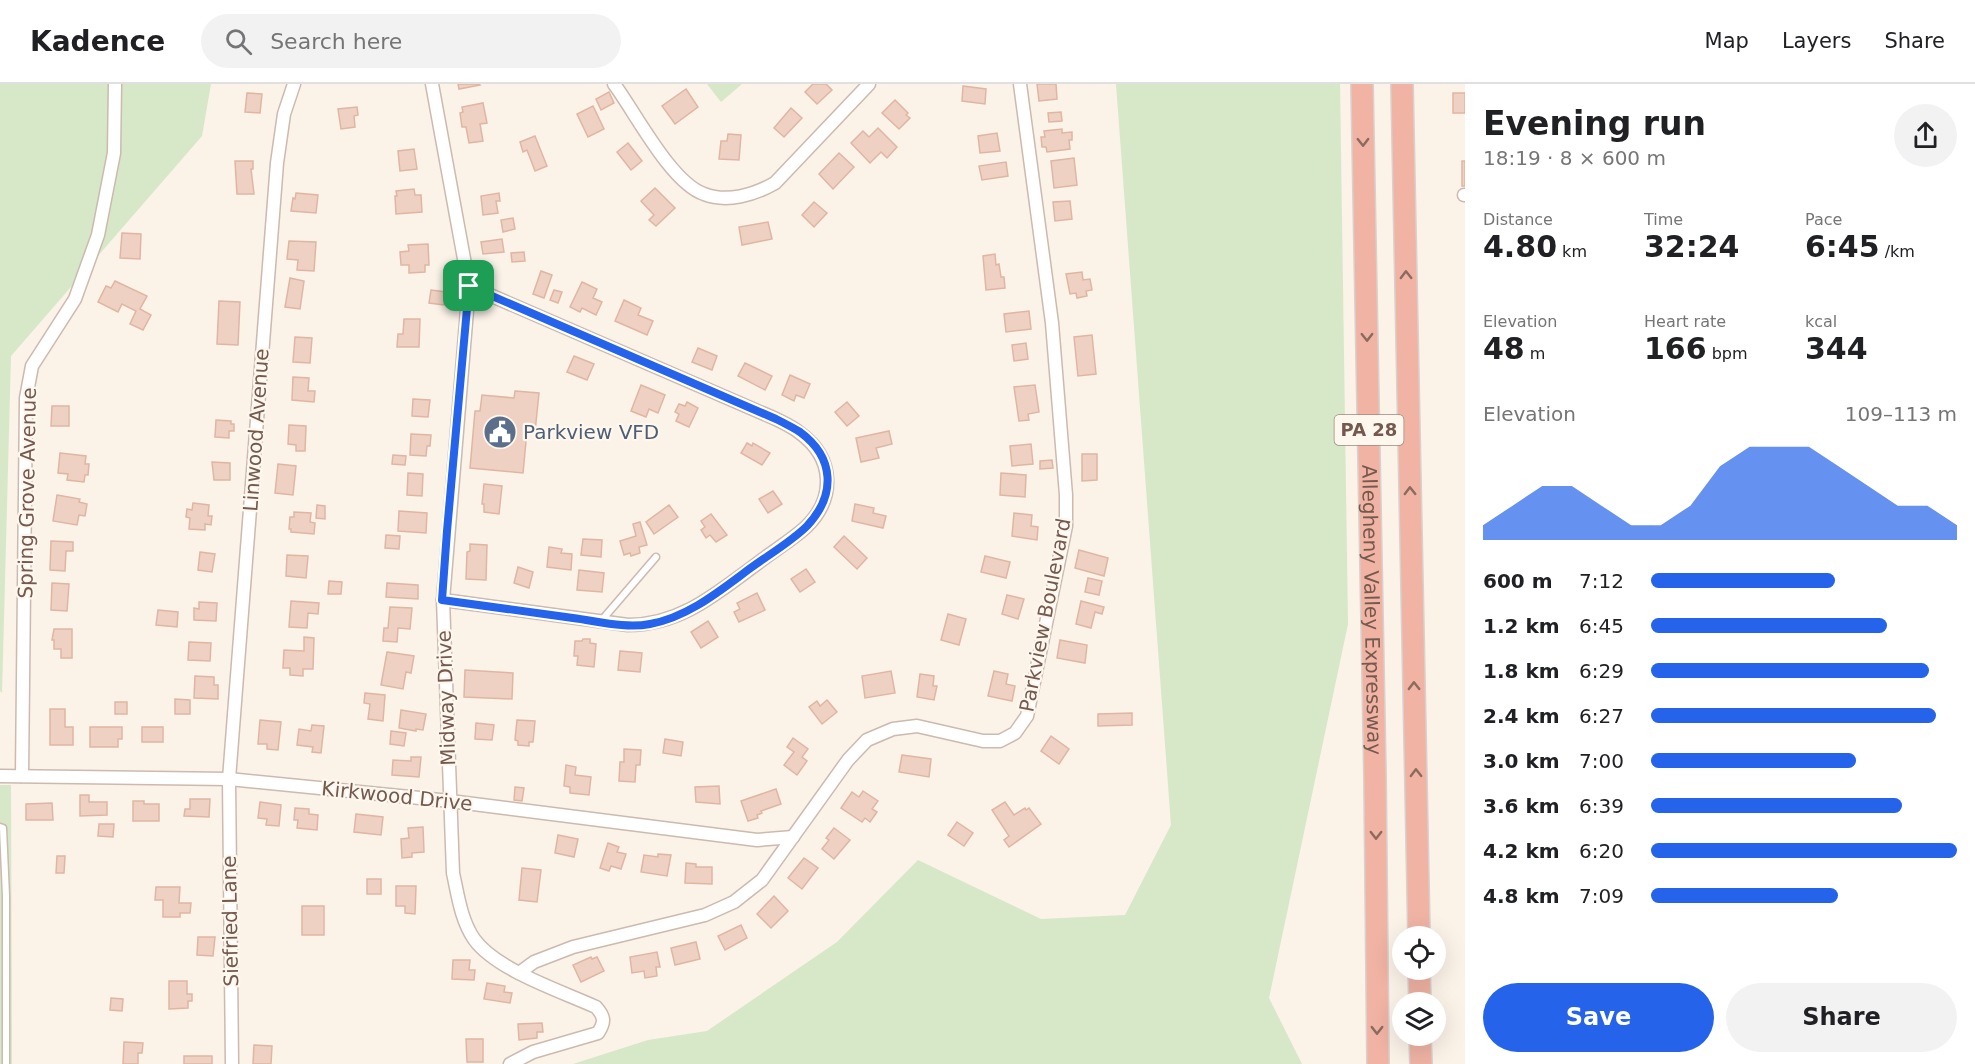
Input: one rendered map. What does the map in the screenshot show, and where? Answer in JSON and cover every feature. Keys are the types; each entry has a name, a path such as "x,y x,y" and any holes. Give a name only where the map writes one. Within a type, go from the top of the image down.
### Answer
{"highway":[{"name":"Allegheny Valley Expressway","path":"1362,84 1378,1064"},
{"name":"Allegheny Valley Expressway","path":"1402,84 1419,926"},
{"path":"1420,1046 1421,1063"}],"street":[{"name":"Spring Grove Avenue","path":"22,776 26,398 32,366 75,299 98,235 114,153 116,84"},
{"name":"Linwood Avenue","path":"229,779 277,163 284,114 294,84"},
{"name":"Midway Drive","path":"432,84 469,286 442,600 453,873 460,911 474,940 494,959 519,973 596,1007 603,1014 604,1023 598,1034 533,1052 510,1064"},
{"path":"614,84 674,170 688,185 703,194 720,197 757,193 775,183 869,84"},
{"name":"Parkview Boulevard","path":"519,973 534,962 573,947 705,915 734,902 762,880 848,760 867,740 893,729 917,726 983,741 999,741 1015,734 1027,716 1066,526 1066,495 1052,323 1020,84"},
{"path":"442,600 600,622 648,625 673,618 698,605 806,527 823,506 828,486 826,465 817,449 801,433 776,419 469,286"},
{"name":"Kirkwood Drive","path":"0,776 229,779 450,801 756,840 793,837"},
{"name":"Siefried Lane","path":"229,779 232,1064"}],"lane":[{"path":"600,622 656,557"},
{"path":"0,827 3,828 6,896 6,1064"}],"green space":[{"path":"0,84 211,84 202,136 11,356 2,693 0,691"},
{"path":"707,84 742,84 721,102"},
{"path":"1116,84 1340,84 1348,624 1269,998 1302,1064 573,1064 648,1040 707,1031 837,942 918,860 1041,919 1125,915 1171,825"},
{"path":"0,785 11,785 12,1064 0,1064"}],"building":[{"path":"458,84 479,84 480,85 459,89"},
{"path":"813,84 826,84 832,90 817,104 805,92"},
{"path":"1037,84 1056,84 1057,99 1039,101"},
{"path":"963,86 986,89 985,104 962,101"},
{"path":"686,89 698,107 675,124 662,106"},
{"path":"609,92 614,103 601,110 596,99"},
{"path":"247,93 262,94 260,113 245,112"},
{"path":"1453,93 1465,93 1465,113 1453,113"},
{"path":"895,100 910,118 899,129 882,113"},
{"path":"483,103 487,123 480,124 483,141 469,143 466,127 462,127 460,113 463,112 462,107"},
{"path":"593,106 604,129 588,137 577,114"},
{"path":"357,107 358,115 354,116 355,127 341,129 338,109"},
{"path":"791,108 802,118 784,137 774,128"},
{"path":"1061,112 1062,121 1049,122 1048,113"},
{"path":"878,128 897,147 887,158 881,152 870,163 851,143 863,131 869,137"},
{"path":"1062,129 1062,133 1072,132 1072,140 1069,140 1070,149 1047,152 1046,147 1042,147 1041,137 1045,137 1044,131"},
{"path":"997,133 1000,151 980,153 978,136"},
{"path":"728,134 741,135 739,160 719,159 721,141 727,141"},
{"path":"535,136 547,166 535,171 527,150 523,152 520,142"},
{"path":"628,143 642,161 631,170 617,152"},
{"path":"414,149 417,169 400,171 398,151"},
{"path":"839,153 854,167 833,189 819,174"},
{"path":"1074,158 1077,185 1054,188 1051,161"},
{"path":"235,161 253,161 253,169 251,169 254,194 237,194"},
{"path":"1462,161 1465,161 1465,186 1462,186"},
{"path":"1006,162 1008,176 982,180 979,166"},
{"path":"655,188 675,208 656,226 649,220 654,215 641,201"},
{"path":"414,189 415,195 421,195 422,212 396,214 396,191"},
{"path":"296,193 318,195 316,213 291,211"},
{"path":"499,193 500,201 496,201 498,213 483,215 481,196"},
{"path":"1070,201 1072,219 1055,221 1053,202"},
{"path":"814,202 827,213 814,227 802,215"},
{"path":"513,218 515,229 503,232 501,220"},
{"path":"768,222 772,239 742,245 739,227"},
{"path":"122,233 141,234 140,259 120,258"},
{"path":"502,239 504,252 483,254 481,242"},
{"path":"289,241 316,242 314,271 297,270 298,260 287,259"},
{"path":"428,244 429,265 425,265 425,272 409,273 409,265 401,265 400,252 409,251 408,245"},
{"path":"524,252 525,261 512,262 511,253"},
{"path":"995,254 996,265 999,264 1001,277 1004,277 1005,288 986,290 983,256"},
{"path":"541,271 552,275 544,298 533,294"},
{"path":"1082,272 1083,280 1090,279 1092,290 1086,291 1087,296 1077,298 1076,293 1070,294 1066,274"},
{"path":"290,278 304,281 300,309 285,307"},
{"path":"115,281 147,296 140,309 151,315 143,330 130,324 136,311 122,304 118,312 98,302 106,286 111,288"},
{"path":"582,282 597,289 593,298 602,302 596,315 582,308 580,312 570,307"},
{"path":"431,290 446,292 444,305 429,303"},
{"path":"554,290 562,292 558,303 550,300"},
{"path":"624,300 641,308 638,315 653,321 647,335 615,321"},
{"path":"219,301 240,302 238,345 217,344"},
{"path":"1029,311 1031,329 1006,332 1004,314"},
{"path":"404,319 420,319 419,347 397,347 398,334 403,334"},
{"path":"1092,335 1096,374 1078,376 1074,337"},
{"path":"295,337 312,338 310,363 293,362"},
{"path":"1026,343 1028,359 1014,361 1012,345"},
{"path":"698,348 717,356 712,370 692,362"},
{"path":"574,356 594,364 587,380 567,372"},
{"path":"745,363 772,376 765,390 738,376"},
{"path":"790,375 810,384 804,398 796,395 794,401 782,395"},
{"path":"293,377 309,378 308,391 315,391 314,402 292,400"},
{"path":"641,385 665,395 658,413 649,409 646,417 631,411"},
{"path":"1035,385 1039,412 1028,414 1029,420 1019,421 1014,387"},
{"name":"Parkview VFD","path":"515,391 539,393 535,432 527,431 523,473 470,468 475,411 480,411 482,395 514,398"},
{"path":"413,399 430,400 428,417 412,416"},
{"path":"687,402 698,408 689,427 676,421 679,414 675,412 679,404 685,406"},
{"path":"847,402 859,416 847,426 835,412"},
{"path":"52,406 69,406 69,426 51,426"},
{"path":"216,420 231,421 231,424 234,424 234,431 229,431 229,438 215,437"},
{"path":"289,425 306,426 305,451 296,451 296,445 288,444"},
{"path":"889,431 892,444 876,448 879,458 861,462 856,438"},
{"path":"411,434 431,435 426,456 410,455"},
{"path":"747,443 752,446 753,443 770,453 762,465 741,453"},
{"path":"1031,444 1033,464 1012,466 1010,446"},
{"path":"60,453 86,456 85,464 89,464 88,475 85,475 84,482 67,480 68,474 58,473"},
{"path":"1082,454 1097,454 1097,480 1082,481"},
{"path":"393,455 406,456 405,465 392,464"},
{"path":"1052,460 1053,468 1040,469 1040,461"},
{"path":"212,462 230,463 230,480 214,480"},
{"path":"278,464 296,466 293,495 275,493"},
{"path":"408,473 423,474 422,496 407,495"},
{"path":"1001,473 1026,475 1025,497 1000,495"},
{"path":"484,484 502,486 499,514 484,512 484,504 482,504"},
{"path":"773,491 782,504 768,513 759,499"},
{"path":"57,495 80,499 79,502 87,504 85,516 79,515 77,525 53,521"},
{"path":"193,503 209,505 208,516 212,516 211,525 205,524 205,530 189,529 190,518 186,517 187,509 192,510"},
{"path":"855,504 874,508 873,513 886,516 883,528 852,521"},
{"path":"317,505 325,506 325,519 316,518"},
{"path":"669,505 678,517 654,534 646,522"},
{"path":"399,511 427,513 426,533 398,531"},
{"path":"294,512 311,513 310,522 315,523 314,534 291,532 290,517 294,517"},
{"path":"1014,513 1032,515 1031,526 1038,527 1037,540 1012,536"},
{"path":"711,514 727,535 716,542 710,535 706,538 701,530 705,527 701,521"},
{"path":"640,522 647,545 639,547 640,553 631,556 630,553 624,555 620,541 636,536 633,524"},
{"path":"386,535 400,536 399,549 385,548"},
{"path":"844,536 867,558 857,569 834,547"},
{"path":"583,539 602,540 601,557 581,555"},
{"path":"51,541 73,542 73,551 66,551 65,571 50,570"},
{"path":"470,544 487,545 486,580 466,579 467,552 470,551"},
{"path":"549,547 562,549 561,553 572,554 571,570 547,567"},
{"path":"1079,550 1108,558 1104,576 1075,568"},
{"path":"200,552 215,554 212,572 198,570"},
{"path":"287,555 308,556 306,578 286,576"},
{"path":"985,556 1010,562 1006,578 981,572"},
{"path":"518,567 533,572 529,588 514,583"},
{"path":"806,569 815,582 800,592 791,579"},
{"path":"579,570 604,573 602,592 577,590"},
{"path":"1088,578 1102,581 1099,595 1085,592"},
{"path":"329,581 342,582 341,594 328,594"},
{"path":"52,583 69,584 67,611 51,610"},
{"path":"387,583 418,585 418,599 386,597"},
{"path":"757,593 765,610 739,622 734,612 740,609 737,603"},
{"path":"1007,595 1024,599 1018,619 1002,614"},
{"path":"291,601 319,603 318,614 308,613 307,628 289,627"},
{"path":"1081,601 1104,607 1102,614 1095,612 1091,628 1076,624"},
{"path":"199,602 217,603 216,621 194,620 194,608 199,609"},
{"path":"390,607 412,608 410,629 398,628 397,642 383,641 384,628 388,628"},
{"path":"158,610 178,612 177,627 156,625"},
{"path":"948,614 966,619 959,645 941,640"},
{"path":"708,621 718,637 701,648 691,632"},
{"path":"54,629 72,629 72,658 61,658 61,649 54,649 54,640 52,640"},
{"path":"304,637 314,638 313,669 303,669 303,676 290,675 290,668 283,668 284,650 304,651"},
{"path":"590,639 590,643 596,644 594,667 577,665 578,656 574,656 575,641"},
{"path":"1060,640 1087,645 1085,663 1057,658"},
{"path":"189,642 211,643 210,661 188,660"},
{"path":"620,651 642,653 640,672 618,670"},
{"path":"387,652 414,656 411,673 406,672 403,689 381,685"},
{"path":"465,670 513,673 512,699 464,697"},
{"path":"891,671 895,693 865,698 862,676"},
{"path":"994,671 1008,674 1006,684 1015,686 1012,701 988,696"},
{"path":"920,674 934,676 933,686 937,686 934,700 917,697"},
{"path":"195,676 214,677 214,685 218,685 218,699 194,698"},
{"path":"365,693 385,695 383,721 368,719 370,704 364,703"},
{"path":"175,699 190,700 190,714 175,714"},
{"path":"827,700 837,712 822,724 809,707 817,701 820,706"},
{"path":"115,702 127,702 127,714 115,714"},
{"path":"50,709 65,709 65,727 73,727 73,745 50,745"},
{"path":"401,710 426,714 423,730 399,728"},
{"path":"1132,713 1132,725 1098,726 1098,714"},
{"path":"260,720 281,722 278,750 267,749 267,744 258,744"},
{"path":"517,720 535,721 533,742 529,742 529,746 518,745 518,741 515,740"},
{"path":"476,723 494,725 492,740 475,739"},
{"path":"312,725 324,726 321,753 312,752 313,747 297,745 299,729 311,731"},
{"path":"90,727 122,727 122,739 118,739 118,747 90,747"},
{"path":"142,727 163,727 163,742 142,742"},
{"path":"391,731 406,733 404,746 390,744"},
{"path":"1051,736 1069,749 1059,764 1041,751"},
{"path":"793,738 808,749 802,757 807,761 797,775 784,765 794,752 787,747"},
{"path":"665,739 683,742 681,756 663,753"},
{"path":"624,749 641,750 640,765 636,765 635,782 619,781 620,762 624,762"},
{"path":"902,755 931,759 929,777 899,772"},
{"path":"411,757 421,757 419,777 392,775 393,760 411,761"},
{"path":"566,765 576,767 575,775 591,777 589,795 570,793 570,787 564,786"},
{"path":"719,786 720,804 696,802 695,787"},
{"path":"515,787 524,788 522,801 514,800"},
{"path":"776,789 781,804 761,811 762,813 757,815 758,818 748,821 741,801"},
{"path":"863,791 878,801 872,809 877,812 870,822 865,818 862,822 841,808 852,792 859,797"},
{"path":"80,795 89,795 89,802 107,802 107,815 80,816"},
{"path":"190,799 210,799 209,817 184,816 185,809 190,809"},
{"path":"133,801 159,804 159,821 133,821"},
{"path":"260,802 281,805 279,826 266,825 267,819 258,818"},
{"path":"1005,802 1014,815 1029,808 1041,824 1009,847 1004,840 1009,836 992,810"},
{"path":"52,803 53,820 26,820 26,804"},
{"path":"295,808 309,809 309,814 318,815 317,830 297,828 298,820 294,820"},
{"path":"356,814 383,817 381,835 354,832"},
{"path":"957,822 973,833 964,846 948,835"},
{"path":"99,824 114,824 113,837 98,836"},
{"path":"423,827 424,852 412,853 412,857 402,858 401,839 409,838 408,828"},
{"path":"834,828 850,840 834,859 822,849 829,840 826,838"},
{"path":"558,835 578,839 574,857 555,853"},
{"path":"608,843 619,847 617,852 626,854 621,869 611,866 609,871 600,868"},
{"path":"658,854 671,855 667,876 641,872 644,855 658,857"},
{"path":"57,856 65,856 64,873 56,873"},
{"path":"804,858 818,868 802,889 788,878"},
{"path":"686,863 696,864 696,867 712,867 712,884 685,883"},
{"path":"522,868 541,870 537,902 519,900"},
{"path":"367,879 381,879 381,894 367,894"},
{"path":"396,886 416,886 415,914 405,913 405,906 396,906"},
{"path":"156,887 180,887 179,903 191,903 190,913 180,913 180,917 163,917 163,900 155,900"},
{"path":"774,896 788,911 771,928 757,914"},
{"path":"302,906 324,906 324,935 302,935"},
{"path":"741,925 747,938 725,950 718,936"},
{"path":"198,937 215,937 213,956 197,955"},
{"path":"696,942 700,959 675,965 671,948"},
{"path":"657,952 660,967 656,967 657,976 645,978 644,971 632,973 630,957"},
{"path":"591,957 592,959 597,957 604,971 581,982 573,965"},
{"path":"453,960 470,960 469,970 475,970 474,980 452,979"},
{"path":"169,981 187,981 187,994 192,994 192,1001 188,1001 188,1008 169,1009"},
{"path":"487,983 505,986 504,992 512,993 510,1003 484,999"},
{"path":"111,998 123,999 122,1011 110,1010"},
{"path":"542,1023 543,1032 537,1032 537,1038 519,1040 518,1024"},
{"path":"466,1039 483,1039 483,1062 467,1062"},
{"path":"124,1042 143,1043 142,1053 138,1053 138,1064 123,1064"},
{"path":"254,1045 272,1046 271,1064 253,1064"},
{"path":"184,1056 212,1056 212,1064 184,1064"}],"place":[{"name":"Parkview VFD","path":"500,432"}],"route":[{"path":"469,286 776,419 801,433 817,449 826,465 828,486 823,506 806,527 698,605 673,618 648,625 600,622 442,600 469,286"}]}
